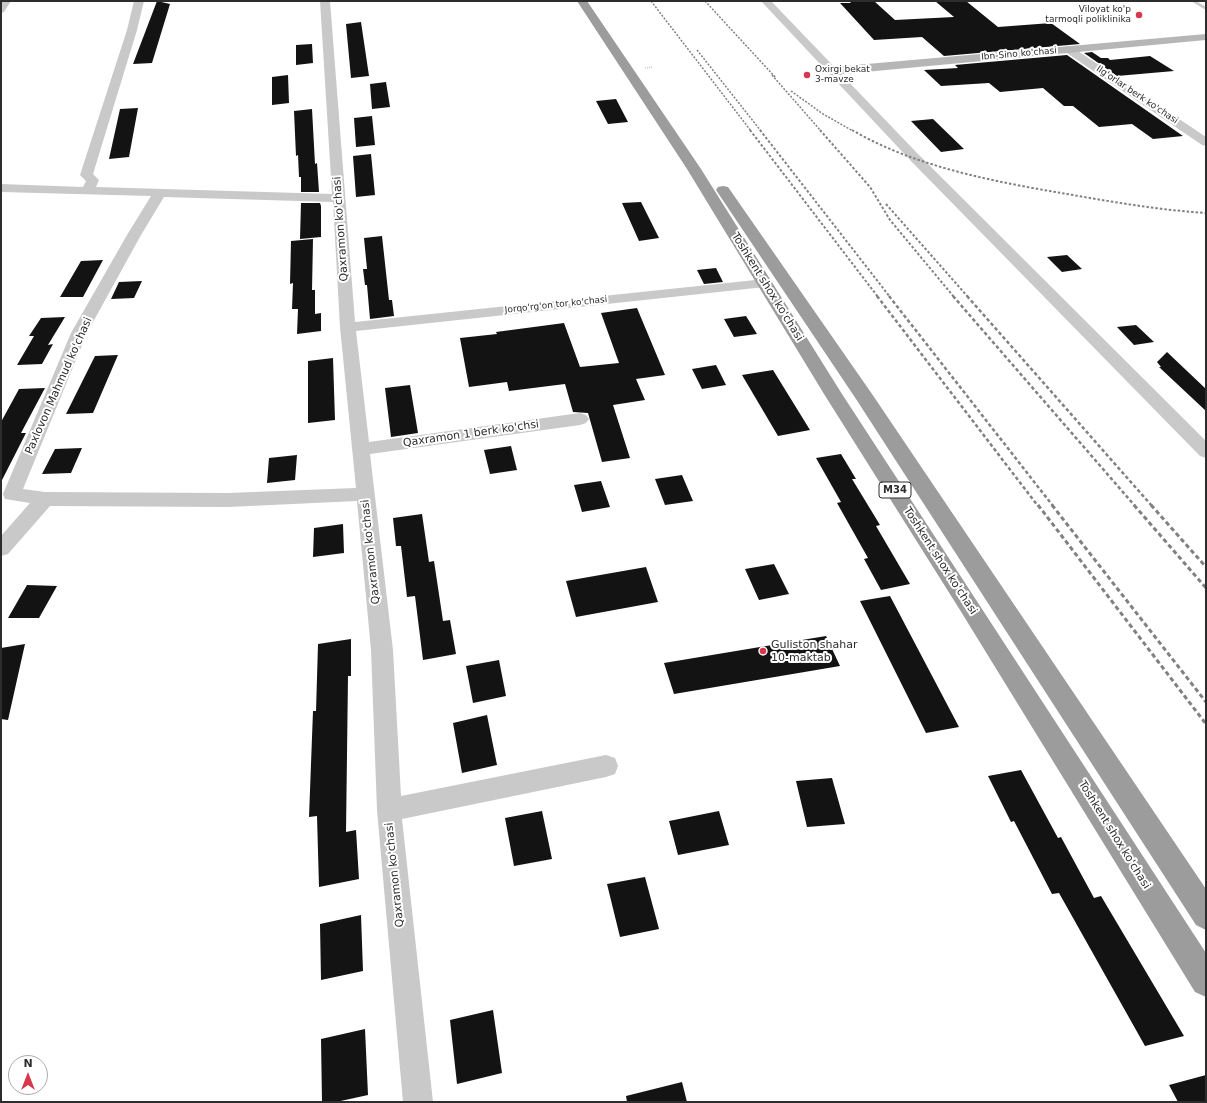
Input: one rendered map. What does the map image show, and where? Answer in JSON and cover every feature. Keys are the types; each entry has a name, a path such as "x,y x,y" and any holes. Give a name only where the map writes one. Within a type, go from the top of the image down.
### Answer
{"highway":[{"name":"Toshkent shox ko'chasi","path":"582,1 647,97 701,168 864,398 1206,915"},
{"name":"Toshkent shox ko'chasi","path":"596,1 665,100 764,284 1206,981"}],"main road":[{"name":"Ibn-Sino ko'chasi","path":"833,71 1206,36"}],"street":[{"path":"1,10 6,1"},
{"path":"88,190 93,180 86,175 132,30 139,1"},
{"name":"Qaxramon ko'chasi","path":"325,1 348,327 382,650 389,810 418,1102"},
{"path":"766,1 914,157 1206,452"},
{"name":"Ilg'orlar berk ko'chasi","path":"1068,49 1206,142"},
{"path":"1,188 338,198"},
{"name":"Paxlovon Mahmud ko'chasi","path":"45,499 12,494 79,333 134,235 160,193"},
{"name":"Jorqo'rg'on tor ko'chasi","path":"348,327 764,284"},
{"name":"Qaxramon 1 berk ko'chsi","path":"362,449 580,419"},
{"path":"1,549 45,499 228,500 365,494"},
{"path":"389,810 606,766"}],"lane":[{"path":"1193,1 1206,8"}],"building":[{"path":"157,1 170,4 152,63 133,64"},
{"path":"849,1 874,1 895,20 954,17 935,1 966,1 998,27 1051,23 1080,44 944,56 922,37 874,40 840,3 851,3"},
{"path":"361,22 369,76 351,78 346,24"},
{"path":"312,44 313,63 296,65 296,45"},
{"path":"1092,52 1101,58 1108,58 1110,60 1150,56 1174,71 1117,76 1084,53"},
{"path":"1067,55 1183,136 1153,139 1132,124 1099,127 1073,106 1064,106 1043,88 1000,92 989,83 941,86 924,70 958,68 955,65"},
{"path":"288,75 289,103 272,105 272,77"},
{"path":"386,82 390,107 372,109 370,84"},
{"path":"616,99 628,122 608,124 596,101"},
{"path":"138,108 129,157 109,159 120,109"},
{"path":"312,109 315,164 317,163 319,192 301,192 301,177 299,177 298,155 296,156 294,111"},
{"path":"372,116 375,145 356,147 354,118"},
{"path":"933,119 964,149 941,152 911,121"},
{"path":"371,154 375,195 356,197 353,156"},
{"path":"641,202 659,238 639,241 622,203"},
{"path":"301,203 320,203 321,237 300,239"},
{"path":"382,236 389,300 392,300 394,316 370,319 367,285 365,285 363,269 367,269 364,238"},
{"path":"313,239 312,290 315,290 315,314 321,313 321,331 297,334 298,309 292,309 293,283 290,284 291,241"},
{"path":"1067,255 1082,269 1062,272 1047,257"},
{"path":"103,260 83,297 60,297 81,261"},
{"path":"716,268 723,282 704,284 697,270"},
{"path":"142,281 134,298 111,299 119,282"},
{"path":"637,308 665,375 636,379 645,400 613,405 630,458 602,462 588,413 573,412 565,384 509,391 507,382 469,387 460,338 497,334 496,332 564,323 580,367 619,363 601,313"},
{"path":"746,316 757,334 734,337 724,319"},
{"path":"65,317 48,345 53,344 42,364 17,365 34,336 29,336 41,318"},
{"path":"1136,325 1154,342 1134,345 1117,327"},
{"path":"1167,352 1206,389 1206,411 1159,367 1161,367 1157,362"},
{"path":"118,355 93,413 66,414 95,356"},
{"path":"333,358 335,420 308,423 308,361"},
{"path":"716,365 726,385 702,389 692,369"},
{"path":"773,370 810,430 778,436 742,375"},
{"path":"410,385 418,433 391,437 385,388"},
{"path":"45,388 21,433 26,433 1,482 1,422 19,389"},
{"path":"511,446 517,470 490,474 484,450"},
{"path":"82,448 71,473 42,474 55,449"},
{"path":"841,454 856,479 852,479 880,525 876,526 910,584 881,590 864,559 868,558 837,503 841,502 816,458"},
{"path":"297,455 295,480 267,483 269,458"},
{"path":"682,475 693,501 665,505 655,479"},
{"path":"601,481 610,507 582,512 574,485"},
{"path":"422,514 429,562 434,561 443,621 450,620 456,654 423,660 415,596 407,597 401,546 396,546 393,518"},
{"path":"343,524 344,553 313,557 314,528"},
{"path":"774,564 789,594 759,600 745,569"},
{"path":"646,567 658,602 576,617 566,581"},
{"path":"27,585 57,586 39,618 8,618"},
{"path":"890,596 959,727 926,733 860,601"},
{"path":"826,636 840,666 674,694 664,663"},
{"path":"351,639 351,676 348,676 346,832 356,830 359,879 319,887 317,816 309,817 313,711 316,711 318,644"},
{"path":"25,644 8,720 1,719 1,648"},
{"path":"499,660 506,696 473,703 466,666"},
{"path":"487,715 497,765 462,773 453,723"},
{"path":"1021,770 1058,838 1061,837 1094,898 1101,896 1184,1036 1145,1046 1059,893 1052,894 1014,821 1011,822 988,776"},
{"path":"832,778 845,824 807,827 796,781"},
{"path":"542,811 552,859 514,866 505,818"},
{"path":"719,811 729,845 678,855 669,821"},
{"path":"645,877 659,929 620,937 607,884"},
{"path":"361,915 363,971 321,980 320,924"},
{"path":"493,1010 502,1073 457,1084 450,1020"},
{"path":"365,1029 368,1095 336,1102 322,1102 321,1039"},
{"path":"1206,1075 1206,1102 1178,1102 1169,1085"},
{"path":"682,1082 687,1102 627,1102 626,1096"}],"railway":[{"path":"651,1 751,131"},
{"path":"705,1 776,78"},
{"path":"697,50 761,131"},
{"path":"772,75 821,131"},
{"path":"791,91 823,114 853,131"},
{"path":"750,130 878,297"},
{"path":"760,130 890,297"},
{"path":"820,130 870,187 890,220 954,297"},
{"path":"852,130 876,143 902,154 984,178 1119,203 1206,213"},
{"path":"886,204 968,297"},
{"path":"877,296 1038,506"},
{"path":"889,296 1053,506"},
{"path":"953,296 1135,506"},
{"path":"967,296 1152,506"},
{"path":"1038,505 1206,724"},
{"path":"1052,505 1206,702"},
{"path":"1134,505 1206,588"},
{"path":"1151,505 1206,567"}],"place":[{"name":"Viloyat ko'p tarmoqli poliklinika","path":"1139,15"},
{"name":"Oxirgi bekat 3-mavze","path":"807,75"},
{"name":"Guliston shahar 10-maktab","path":"763,651"}]}
